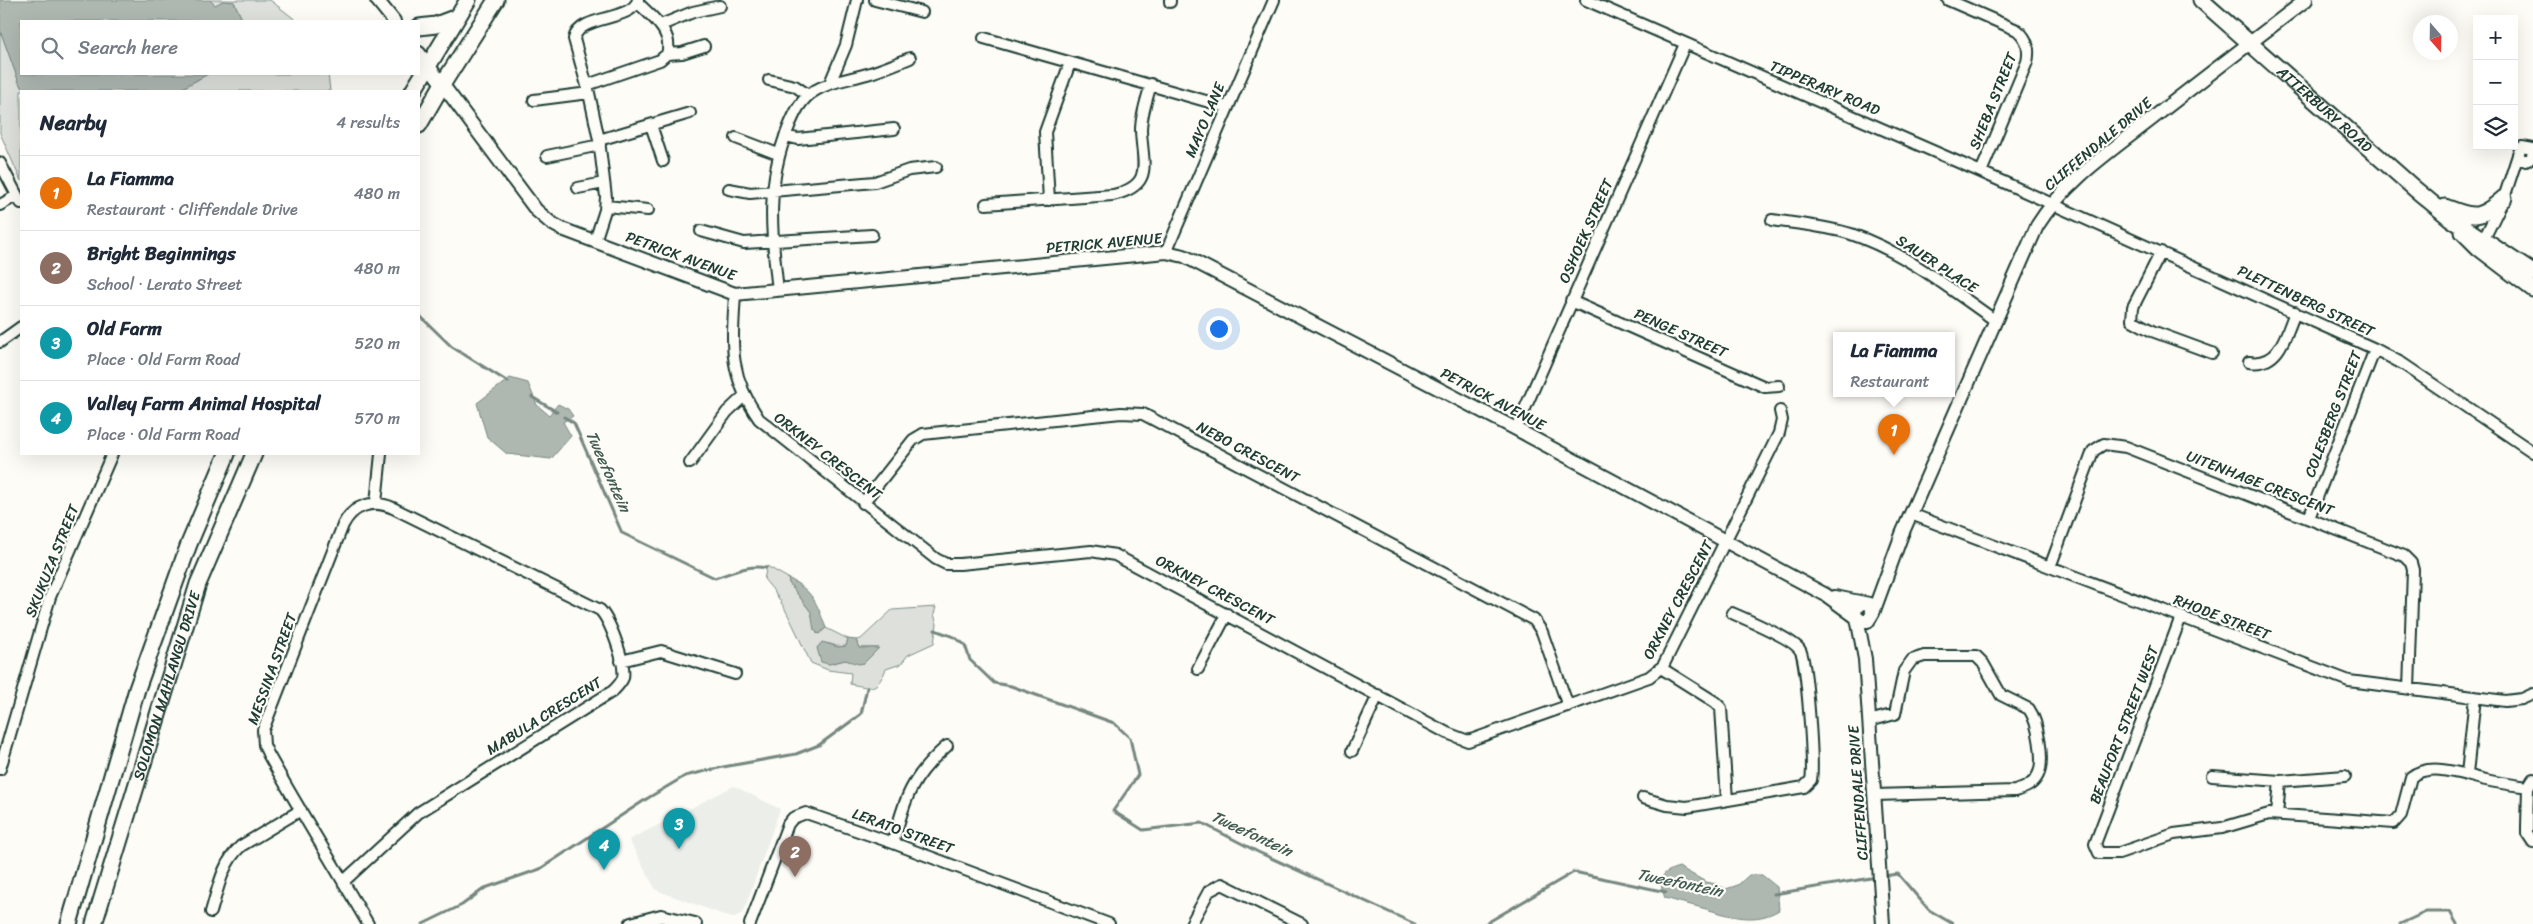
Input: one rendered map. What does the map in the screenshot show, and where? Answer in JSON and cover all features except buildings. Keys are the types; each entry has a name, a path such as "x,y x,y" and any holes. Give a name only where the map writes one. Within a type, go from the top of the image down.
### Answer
{"main road":[{"path":"415,90 468,0"},
{"path":"420,124 442,85 496,0"},
{"name":"ATTERBURY ROAD","path":"2201,0 2251,42 2363,145 2533,289"},
{"path":"420,27 436,25 457,17"},
{"path":"2430,201 2476,216 2489,212 2504,198"},
{"name":"ATTERBURY ROAD","path":"2482,244 2533,273"},
{"name":"SOLOMON MAHLANGU DRIVE","path":"69,924 137,689 189,544 227,455"},
{"name":"SOLOMON MAHLANGU DRIVE","path":"94,924 198,584 254,455"}],"street":[{"path":"377,0 393,20"},
{"path":"830,83 846,45 857,0"},
{"path":"875,0 922,12"},
{"name":"MAYO LANE","path":"1166,252 1274,0"},
{"name":"SHEBA STREET","path":"1948,0 2017,30 2022,34 2028,45 2027,62 1981,172"},
{"name":"CLIFFENDALE DRIVE","path":"1865,659 1872,616 1885,577 2037,226 2051,204 2062,192 2120,144 2306,0"},
{"path":"595,241 606,206 604,183 600,143 588,89 574,44 575,34 585,25 626,11 638,1 661,25 668,43 667,54"},
{"name":"TIPPERARY ROAD","path":"1593,1 1685,44 2051,204"},
{"path":"661,25 693,12 720,6"},
{"path":"984,38 1227,107"},
{"name":"OSHOEK STREET","path":"1516,429 1685,44"},
{"path":"534,100 588,89 660,60 667,54 682,53 704,46"},
{"name":"PETRICK AVENUE","path":"420,54 543,217 562,229 735,294 1166,252 1184,256 1516,429 1826,595 1856,617"},
{"path":"778,290 772,242 772,191 778,154 795,112 808,95 830,83 873,72 910,58"},
{"path":"1049,200 1045,132 1070,63"},
{"path":"769,80 795,86 808,95"},
{"path":"986,204 1113,196 1125,193 1138,184 1144,167 1141,130 1151,84"},
{"path":"547,156 600,143 690,113"},
{"path":"651,125 663,161"},
{"path":"785,136 798,139 894,129"},
{"path":"736,138 778,154"},
{"path":"2482,244 2515,171 2530,154"},
{"path":"0,163 18,200 0,205"},
{"path":"729,188 750,193 875,182 909,170 936,167"},
{"path":"578,188 604,183"},
{"name":"PLETTENBERG STREET","path":"2051,204 2295,312 2403,364 2533,452"},
{"path":"606,206 648,210"},
{"name":"SAUER PLACE","path":"1772,220 1835,230 1892,251 1996,321"},
{"path":"701,231 732,241 772,242 872,235"},
{"path":"2161,252 2133,307 2132,320 2152,332 2212,353"},
{"name":"ORKNEY CRESCENT","path":"735,294 732,354 734,370 744,394 763,424 943,563 960,564 1107,552 1447,733 1468,741 1649,677 1661,668 1726,542"},
{"name":"PENGE STREET","path":"1572,301 1765,388 1779,386"},
{"path":"2248,362 2263,363 2273,356 2282,343 2295,312"},
{"path":"0,342 20,328"},
{"name":"COLESBERG STREET","path":"2309,518 2375,350"},
{"path":"690,463 727,412 744,394"},
{"path":"1726,542 1779,433 1782,420 1780,411"},
{"name":"NEBO CRESCENT","path":"863,502 913,440 924,434 1121,413 1143,414 1534,620 1542,632 1568,706"},
{"name":"UITENHAGE CRESCENT","path":"2050,567 2093,451 2104,444 2126,447 2309,518 2410,560 2413,580 2409,689"},
{"name":"SKUKUZA STREET","path":"0,769 48,603 112,455"},
{"path":"376,503 381,455"},
{"name":"MABULA CRESCENT","path":"343,882 418,813 613,691 622,678 621,661 608,620 594,607 393,508 376,503"},
{"name":"MESSINA STREET","path":"368,924 268,754 264,745 263,730 343,525 354,511 364,505 376,503"},
{"name":"RHODE STREET","path":"1911,514 2349,681 2512,700 2533,694"},
{"name":"CLIFFENDALE DRIVE","path":"1860,603 1885,577"},
{"name":"PETRICK AVENUE","path":"1826,595 1860,603"},
{"path":"1860,603 1871,605 1872,616 1864,622 1856,617 1855,609 1860,603"},
{"path":"1643,798 1678,807 1808,785 1812,776 1802,654 1794,644 1732,613"},
{"path":"1198,669 1226,614"},
{"name":"CLIFFENDALE DRIVE","path":"1856,617 1865,659 1883,924"},
{"name":"BEAUFORT STREET WEST","path":"2181,617 2095,844 2099,853 2118,853 2174,834 2212,830 2261,815 2278,814"},
{"path":"621,661 661,651 735,674"},
{"path":"1869,721 1895,714 1904,671 1912,660 1924,656 1972,655 1980,658 2001,695 2029,709 2037,728 2040,754 2039,771 2034,781 2016,791 1875,795"},
{"path":"1661,668 1715,702 1721,708 1727,800"},
{"path":"1352,750 1378,695"},
{"path":"2467,774 2476,697"},
{"path":"893,843 902,809 914,781 923,768 947,746"},
{"path":"2280,781 2278,814 2394,823 2401,815 2407,783 2417,772 2433,770 2467,774 2485,780 2530,783 2527,833 2533,842"},
{"path":"2212,776 2280,781 2345,776"},
{"path":"211,912 224,869 233,854 241,846 301,810"},
{"name":"LERATO STREET","path":"750,924 784,834 793,818 800,814 814,814 1110,924"},
{"path":"1191,924 1209,891 1222,884 1283,920 1302,924"},
{"path":"631,924 662,916 695,924"}],"shaded area":[{"path":"210,0 270,0 296,20 243,20 234,2 215,5"},
{"path":"0,30 20,85 26,90 20,90 20,179 0,133"},
{"path":"206,75 328,75 330,90 179,90"},
{"path":"767,566 788,578 789,583 811,612 817,634 826,628 848,639 846,646 824,643 817,648 829,664 845,660 864,663 879,648 859,648 856,640 861,639 892,610 936,607 934,614 937,624 934,643 908,655 901,664 886,669 879,682 872,687 850,684 851,673 828,670 811,663 785,608 764,579"},
{"path":"734,786 780,809 743,913 732,918 656,890 629,840"}],"water":[{"path":"0,0 210,0 215,5 223,1 234,2 243,20 20,20 20,75 206,75 179,90 26,90 20,85 0,30"},
{"path":"510,378 528,383 537,405 549,415 558,404 568,409 573,416 563,422 571,436 551,459 507,454 487,437 477,403"},
{"path":"788,578 804,588 816,604 826,628 819,634 814,630 811,612 789,583"},
{"path":"848,639 856,640 859,648 879,648 864,663 859,664 845,660 829,664 821,662 817,648 822,642 838,647 846,646"},
{"path":"1679,867 1706,882 1726,889 1738,885 1749,875 1762,875 1777,887 1779,910 1762,917 1744,918 1665,898 1661,886 1662,878 1667,872"}],"waterway":[{"name":"Tweefontein","path":"420,316 452,347 508,382"},
{"name":"Tweefontein","path":"532,397 557,412"},
{"name":"Tweefontein","path":"564,417 574,423 622,533 715,578 746,568 766,568"},
{"name":"Tweefontein","path":"935,630 954,637 965,645 970,660 994,683 1011,686 1114,723 1130,738 1138,775 1113,811 1143,830 1202,823 1258,852 1415,924"},
{"path":"423,924 462,905 485,888 540,869 685,776 796,754 819,745 861,714 867,688"},
{"name":"Tweefontein","path":"1485,924 1574,872 1666,892"},
{"name":"Tweefontein","path":"1883,876 1898,874 1929,910 1953,924"},
{"name":"Tweefontein","path":"1774,894 1877,877"},
{"name":"Tweefontein","path":"2400,924 2426,912 2450,912 2457,924"}],"place":[{"name":"La Fiamma","path":"1894,455"},
{"name":"Old Farm","path":"679,849"},
{"name":"Valley Farm Animal Hospital","path":"604,870"},
{"name":"Bright Beginnings","path":"795,877"}]}
